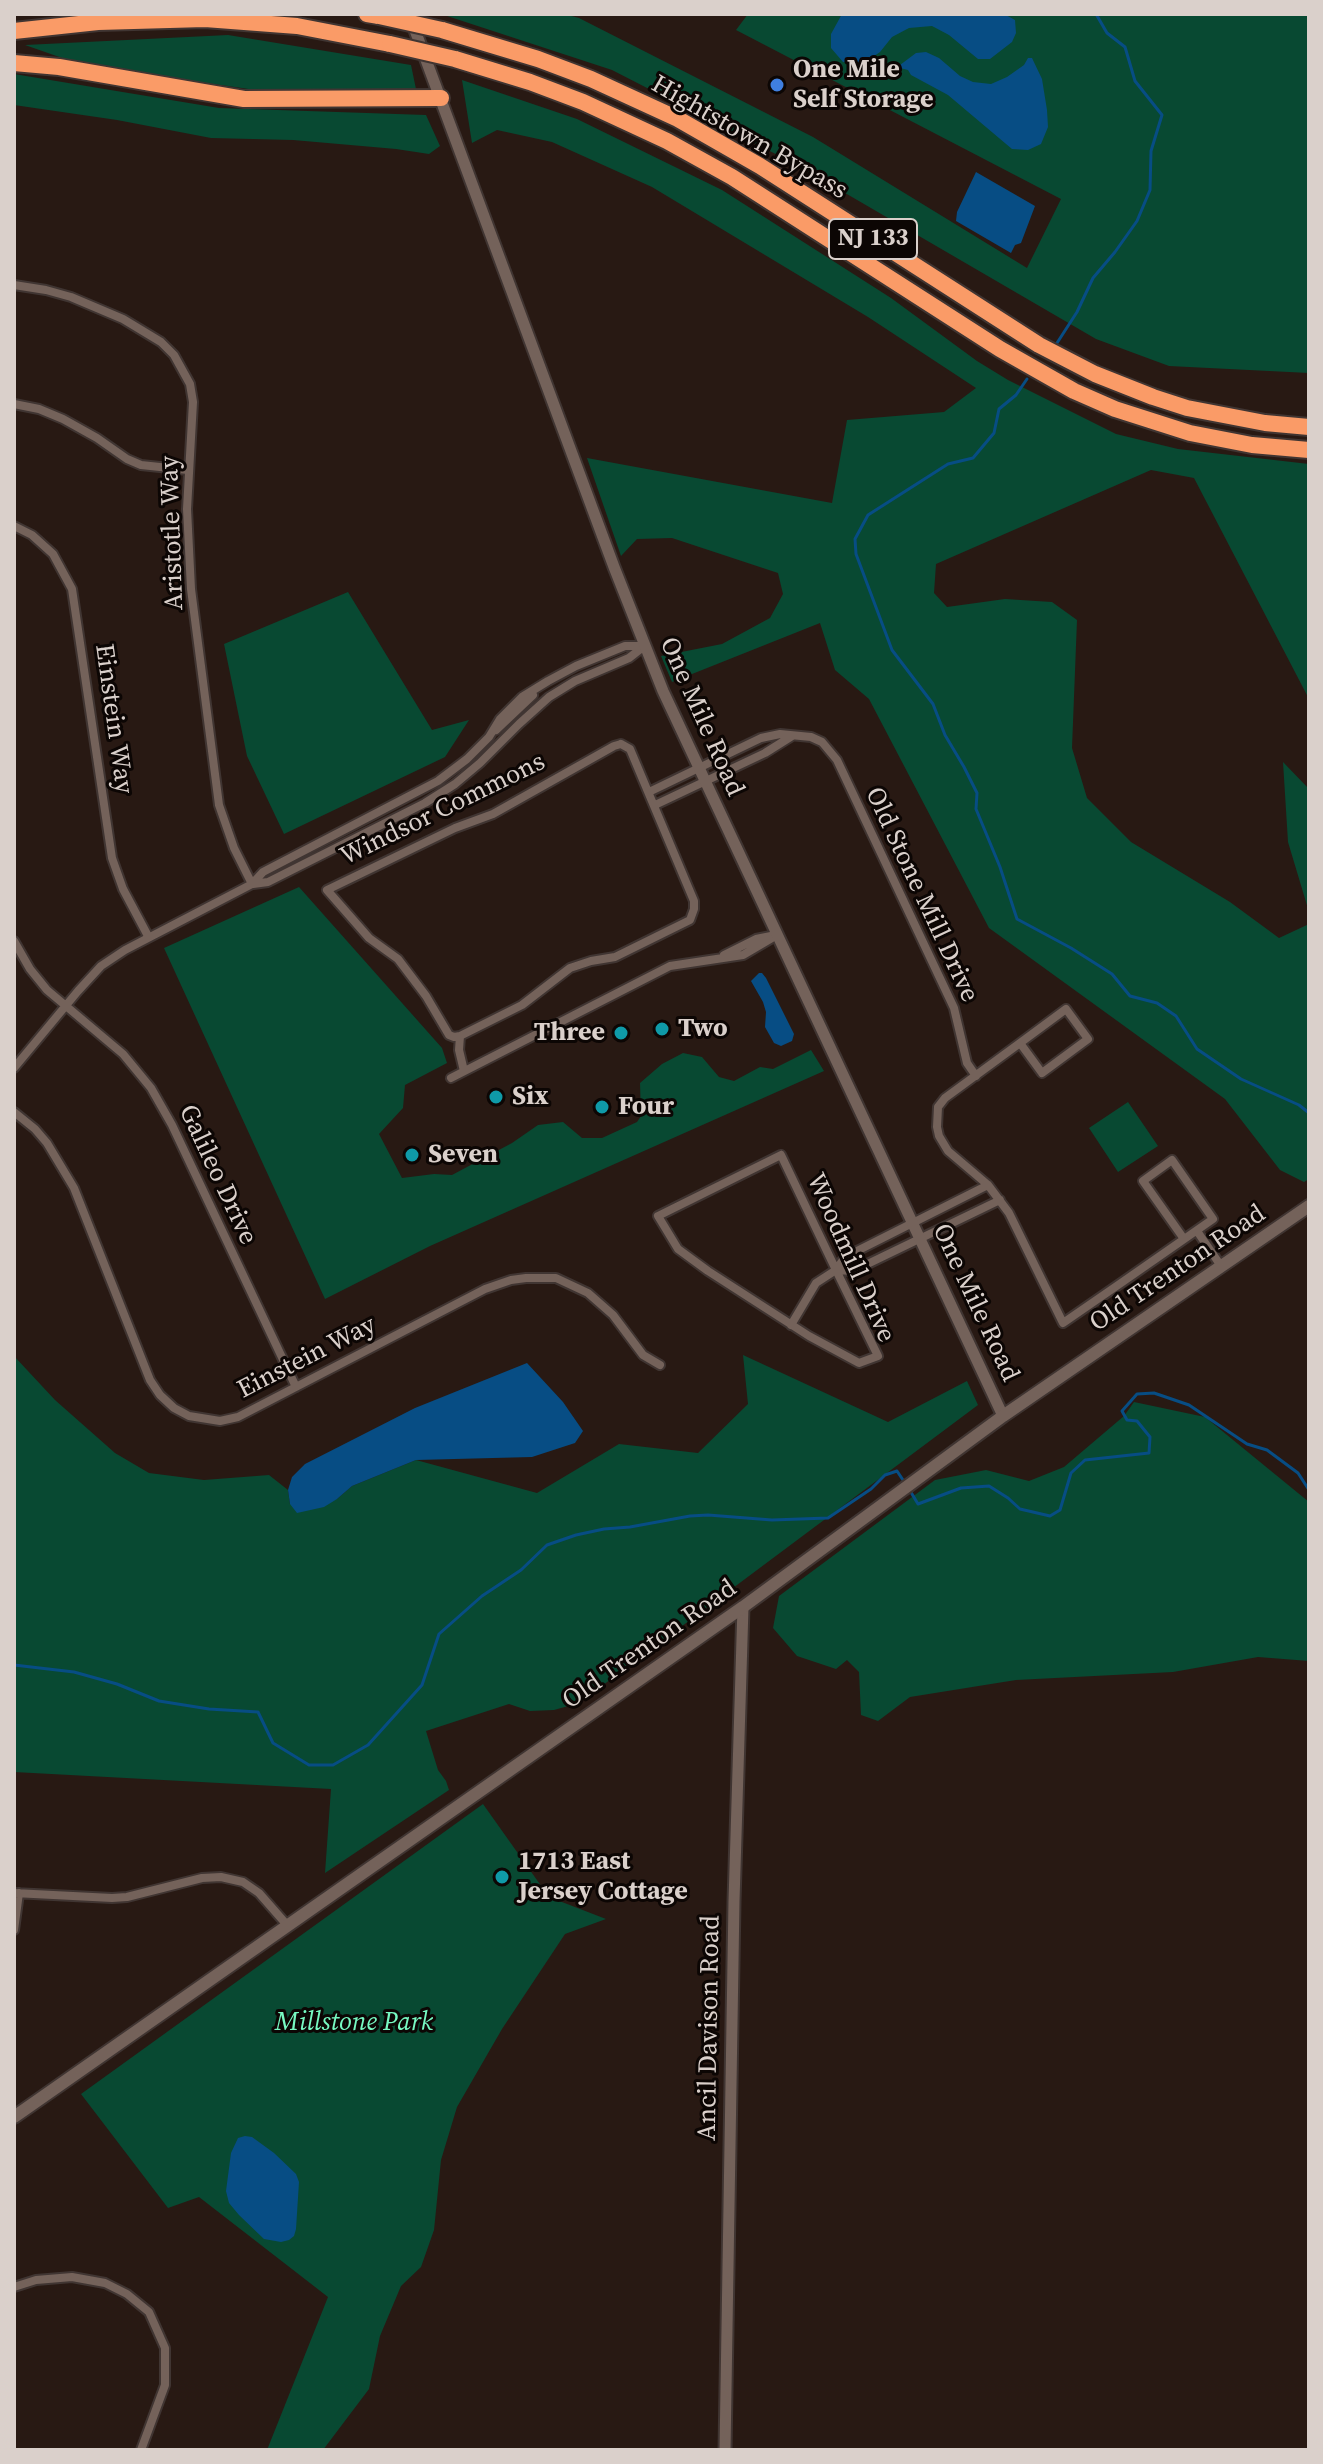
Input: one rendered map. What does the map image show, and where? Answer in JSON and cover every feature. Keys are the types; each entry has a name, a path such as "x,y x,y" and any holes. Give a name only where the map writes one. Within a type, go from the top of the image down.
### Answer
{"highway":[{"name":"Hightstown Bypass","path":"373,15 442,30 526,55 591,79 678,119 760,166 1039,345 1095,374 1187,408 1265,423 1309,427"},
{"name":"Hightstown Bypass","path":"14,31 98,22 205,19 297,26 455,59 530,82 583,102 689,152 1012,356 1074,391 1115,409 1190,433 1252,445 1309,450"},
{"path":"14,63 59,67 244,99 441,98"}],"main road":[{"name":"Old Trenton Road","path":"14,2117 743,1607 1003,1416 1309,1206"}],"street":[{"name":"One Mile Road","path":"409,14 645,646 698,768 1003,1416"},
{"name":"Aristotle Way","path":"14,285 46,290 123,319 161,342 174,355 190,384 193,402 187,509 191,589 219,805 234,848 252,884"},
{"path":"14,404 39,409 63,419 141,465 188,470"},
{"name":"Einstein Way","path":"14,526 32,535 53,554 72,589 112,858 123,889 148,936"},
{"path":"252,884 263,872 438,781 489,737 500,719 522,697 548,681 625,646 645,646"},
{"path":"14,1068 101,966 148,936 252,884 268,882 425,803 472,770 549,697 575,681 629,658 645,646"},
{"name":"Old Stone Mill Drive","path":"698,768 761,738 780,734 811,737 822,742 837,760 954,1008 967,1063 976,1076"},
{"path":"655,805 765,753 793,736"},
{"name":"Windsor Commons","path":"626,745 630,749 655,805 694,901 690,920 615,957 570,968 522,1005 460,1036 454,1037 444,1029 426,996 398,959 369,938 327,890 455,828 493,814 614,746 626,745"},
{"path":"649,792 698,768"},
{"path":"451,1078 670,966 720,957 756,939 777,935"},
{"name":"Galileo Drive","path":"14,941 47,990 123,1054 161,1104 296,1387"},
{"path":"1020,1043 1042,1073 1088,1039 1066,1009 945,1098 938,1107 937,1127 948,1151 988,1185 1009,1213 1063,1323 1213,1219 1172,1160 1143,1181 1184,1239"},
{"path":"460,1036 459,1050 464,1071"},
{"name":"Einstein Way","path":"14,1112 47,1143 68,1177 150,1380 174,1408 189,1416 220,1421 238,1417 491,1286 537,1277 556,1278 588,1293 613,1315 643,1355 660,1365"},
{"name":"Woodmill Drive","path":"781,1155 878,1356 859,1363 791,1325 678,1249 658,1216 781,1155"},
{"path":"791,1325 816,1283 836,1270 845,1257 988,1185"},
{"path":"836,1270 853,1271 1000,1200"},
{"path":"1197,1231 1221,1266"},
{"name":"Ancil Davison Road","path":"725,2450 734,1901 743,1607"},
{"path":"14,1930 16,1893 127,1897 202,1878 221,1877 243,1882 259,1893 287,1925"},
{"path":"14,2287 36,2280 72,2277 105,2283 127,2294 149,2312 165,2348 165,2385 141,2450"}],"green space":[{"path":"441,14 564,14 579,18 813,137 1027,268 1061,199 736,30 748,14 1309,14 1309,373 1169,366 1096,339 797,165 612,70"},
{"path":"228,35 411,65 416,89 263,91 85,66 25,45"},
{"path":"14,74 219,108 426,115 440,146 429,154 293,140 211,138 14,105"},
{"path":"462,80 577,119 722,190 891,298 977,361 1008,380 1116,434 1178,449 1309,464 1309,699 1194,478 1151,470 936,564 934,593 947,607 1005,599 1052,602 1077,620 1072,748 1087,798 1131,842 1230,902 1279,938 1309,924 1309,1179 1304,1182 1280,1170 1225,1099 989,928 869,699 835,670 820,623 672,682 661,656 722,644 770,618 783,594 778,573 672,538 637,539 621,556 587,458 832,503 847,420 944,412 976,388 868,317 652,187 552,142 497,130 472,143"},
{"path":"348,592 432,730 469,720 445,757 284,834 247,756 224,644"},
{"path":"1283,762 1309,789 1309,912 1288,842"},
{"path":"299,887 442,1048 447,1063 405,1085 403,1108 379,1134 402,1178 452,1175 512,1143 538,1125 563,1122 582,1138 602,1138 637,1122 641,1116 640,1083 662,1064 683,1053 702,1057 719,1077 734,1081 760,1067 773,1069 811,1050 824,1071 430,1246 325,1299 164,948"},
{"path":"1128,1102 1158,1146 1118,1172 1089,1128"},
{"path":"743,1355 888,1422 967,1381 978,1405 579,1703 554,1710 530,1711 509,1704 426,1731 438,1770 449,1790 325,1873 331,1789 14,1772 14,1356 55,1400 115,1453 149,1473 204,1480 269,1475 288,1490 290,1504 337,1499 352,1486 416,1460 537,1493 619,1444 698,1453 748,1404"},
{"path":"1134,1402 1205,1417 1309,1502 1309,1661 1258,1657 1173,1672 1016,1680 910,1697 878,1721 861,1715 859,1672 847,1660 836,1669 797,1656 773,1628 779,1596 935,1480 986,1470 1029,1481 1064,1467 1124,1416"},
{"name":"Millstone Park","path":"483,1804 549,1897 606,1919 565,1934 502,2029 457,2107 441,2160 434,2230 421,2267 401,2286 380,2336 369,2389 323,2450 267,2450 328,2297 199,2197 168,2208 81,2094"}],"water":[{"path":"842,14 1004,14 1015,20 1016,33 1012,42 990,59 978,59 949,35 932,26 909,28 892,37 880,52 867,61 855,64 843,62 831,48 831,34"},
{"path":"926,52 939,58 960,76 973,82 991,84 1007,77 1024,65 1028,58 1032,58 1042,79 1047,110 1048,127 1041,144 1028,150 1012,149 948,95 900,68 916,53"},
{"path":"976,172 1035,206 1021,243 1015,245 1011,253 956,221 957,212"},
{"path":"759,973 766,978 794,1034 792,1041 781,1046 774,1043 765,1027 763,1002 751,981"},
{"path":"527,1363 563,1402 583,1431 575,1443 532,1457 416,1460 352,1486 324,1507 297,1513 290,1504 288,1490 292,1477 305,1464 415,1408"},
{"path":"252,2137 274,2153 296,2174 299,2182 296,2229 289,2240 264,2239 229,2203 226,2191 231,2153 238,2138"}],"waterway":[{"path":"1057,343 1077,312 1093,278 1137,221 1150,190 1151,151 1162,115 1135,81 1125,47 1107,33 1096,14"},
{"path":"1027,379 1016,395 999,409 994,433 973,458 948,464 868,515 855,539 856,554 892,650 933,704 945,735 977,793 976,809 1017,919 1112,974 1130,996 1157,1003 1176,1016 1197,1049 1241,1079 1299,1105 1309,1113"},
{"path":"909,1489 918,1504 961,1488 989,1486 1020,1509 1050,1516 1060,1510 1071,1473 1085,1460 1149,1453 1150,1437 1137,1421 1127,1420 1122,1411 1137,1394 1154,1393 1189,1405 1247,1444 1267,1450 1298,1473 1309,1490"},
{"path":"14,1665 74,1672 117,1684 159,1701 209,1709 258,1712 273,1743 309,1765 333,1765 368,1745 422,1685 439,1634 482,1596 521,1570 547,1545 604,1529 690,1516 772,1520 828,1518 871,1489 885,1475 897,1471 905,1483"}],"place":[{"name":"One Mile Self Storage","path":"777,85"},
{"name":"Two","path":"662,1029"},
{"name":"Three","path":"621,1033"},
{"name":"Six","path":"496,1097"},
{"name":"Four","path":"602,1107"},
{"name":"Seven","path":"412,1155"},
{"name":"1713 East Jersey Cottage","path":"502,1877"}]}
